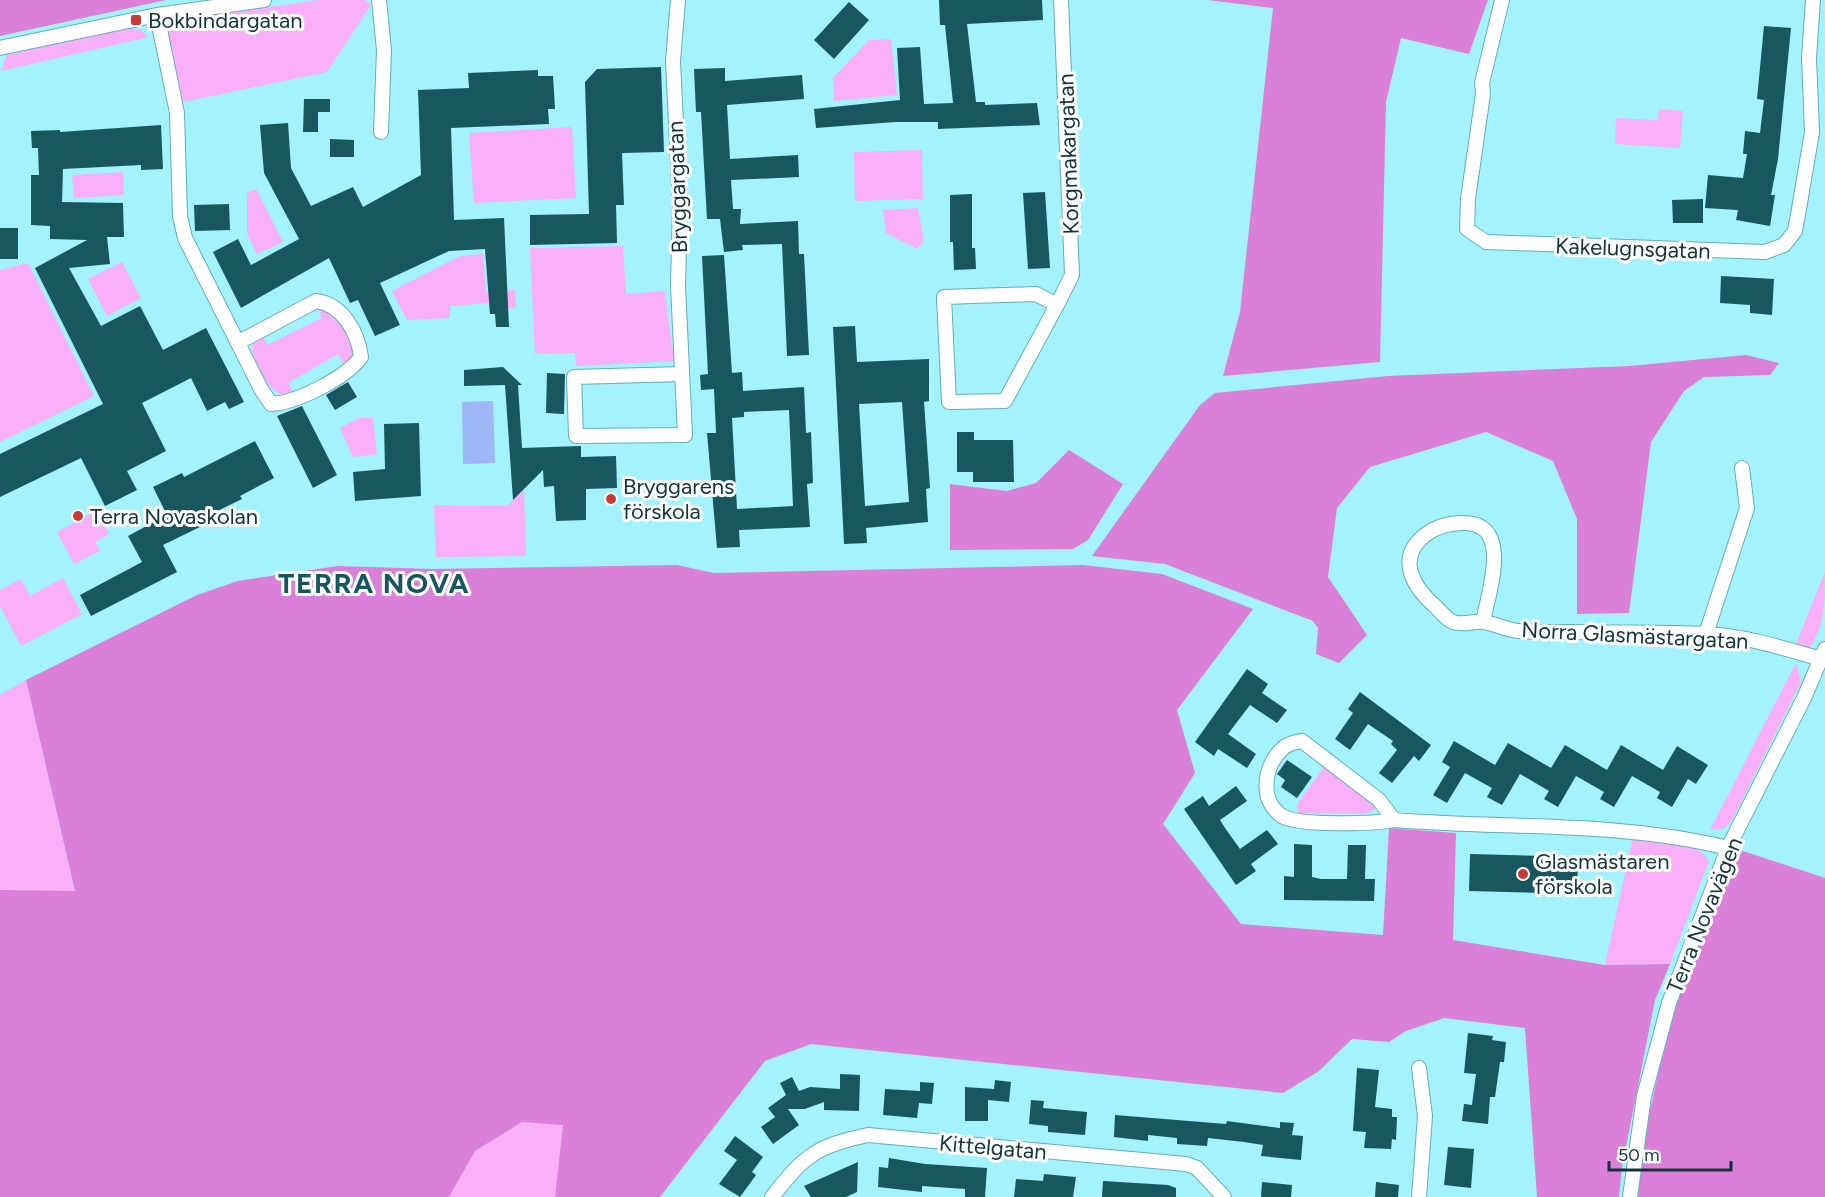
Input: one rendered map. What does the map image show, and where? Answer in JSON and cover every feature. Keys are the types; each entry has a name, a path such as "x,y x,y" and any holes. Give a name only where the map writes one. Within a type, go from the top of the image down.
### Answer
{"street":[{"path":"0,48 158,15 264,0"},
{"path":"379,0 384,50 381,132"},
{"name":"Bryggargatan","path":"678,0 673,61 680,206 678,285 685,435 576,436 574,377 682,374"},
{"name":"Korgmakargatan","path":"1057,304 1036,294 944,297 949,402 1005,401 1047,327 1072,275 1061,0"},
{"name":"Kakelugnsgatan","path":"1502,0 1482,83 1483,94 1467,199 1467,229 1486,242 1765,252 1784,245 1795,231 1812,132 1809,58 1813,0"},
{"path":"158,15 177,113 180,216 185,238 261,389 271,404 288,403 352,369 361,357 360,344 338,309 328,302 316,301 239,342"},
{"path":"1706,634 1747,508 1742,468"},
{"name":"Norra Glasmästargatan","path":"1483,622 1496,557 1491,539 1482,528 1467,522 1449,523 1433,530 1423,537 1410,560 1410,573 1417,590 1451,622 1469,624 1483,622 1502,629 1521,632 1706,634 1749,638 1823,654"},
{"name":"Terra Novavägen","path":"1630,1197 1644,1096 1669,1003 1728,848 1823,654"},
{"path":"1394,820 1379,800 1302,741 1281,749 1267,772 1266,786 1271,804 1282,816 1300,821 1376,823 1394,820 1464,826 1550,825 1686,838 1728,848"},
{"path":"1419,1068 1425,1116 1419,1197"},
{"name":"Kittelgatan","path":"772,1197 797,1164 815,1151 836,1142 868,1135 1186,1164 1197,1168 1224,1197"}],"shaded area":[{"path":"0,0 166,0 0,36"},
{"path":"318,0 365,0 371,5 327,72 183,102 167,33 178,20"},
{"path":"1208,0 1488,0 1469,54 1401,38 1386,102 1380,362 1223,376 1240,312 1273,8"},
{"path":"128,28 141,30 149,37 1,71 7,55"},
{"path":"891,39 897,95 834,101 833,78 869,40"},
{"path":"1659,109 1683,111 1680,148 1615,144 1616,118 1658,120"},
{"path":"572,127 576,198 474,203 469,133"},
{"path":"922,150 923,199 855,201 854,152"},
{"path":"123,172 124,195 74,198 72,175"},
{"path":"256,189 283,242 257,254 247,233 247,193"},
{"path":"918,208 924,241 917,249 886,233 883,210"},
{"path":"623,246 626,294 665,291 674,361 576,366 575,353 535,354 530,248"},
{"path":"483,254 486,292 515,290 516,308 490,310 489,303 450,306 450,318 407,320 392,291 460,256"},
{"path":"122,262 141,298 107,316 88,279"},
{"path":"28,263 94,396 0,442 0,270"},
{"path":"320,306 344,328 353,350 352,358 344,364 338,354 288,383 293,392 281,395 261,374 254,360 252,346 262,334 267,345 322,318 317,307"},
{"path":"1746,355 1779,363 1770,375 1704,377 1684,391 1651,442 1629,613 1577,614 1577,519 1553,461 1486,432 1370,467 1337,508 1328,577 1367,635 1339,663 1316,654 1318,628 1313,621 1165,564 1092,556 1200,405 1215,393 1388,376 1629,366"},
{"path":"359,418 373,418 377,454 353,457 340,428"},
{"path":"1069,450 1123,484 1088,540 1073,549 950,550 950,484 1007,491 1036,483"},
{"path":"524,489 526,556 436,557 434,505 507,506"},
{"path":"96,511 109,534 95,542 100,551 74,564 57,532"},
{"path":"677,565 714,573 1083,565 1162,574 1253,609 1177,710 1195,773 1163,824 1241,924 1383,935 1389,828 1456,833 1453,940 1605,965 1670,964 1655,1000 1622,1167 1619,1197 1537,1197 1525,1028 1444,1018 1406,1031 1389,1042 1352,1039 1319,1071 1283,1093 811,1044 765,1061 660,1197 555,1197 563,1125 522,1122 475,1151 449,1197 0,1197 0,890 75,891 26,680 197,595 238,581 338,566 431,569"},
{"path":"1825,572 1824,602 1819,630 1810,647 1795,646"},
{"path":"63,578 82,614 21,646 0,606 0,590 21,579 30,596"},
{"path":"1796,663 1801,682 1732,820 1723,829 1710,830"},
{"path":"26,680 75,892 0,890 0,695"},
{"path":"1324,767 1372,802 1375,810 1365,814 1299,813 1298,803"},
{"path":"1633,838 1685,844 1702,853 1709,861 1670,964 1605,965"},
{"path":"1737,849 1825,878 1825,1197 1638,1197 1644,1138 1673,1006"},
{"path":"522,1122 564,1124 555,1197 449,1197 475,1151"}],"water":[{"path":"493,401 495,463 463,464 462,402"}],"building":[{"path":"939,0 1042,0 1043,20 967,24 976,102 985,102 985,105 1037,103 1040,125 938,129 938,122 895,122 816,128 814,109 900,100 897,48 920,47 924,104 953,103 945,25 940,25"},
{"path":"849,2 869,20 834,59 814,40"},
{"path":"1764,26 1791,28 1778,159 1771,195 1775,195 1770,226 1736,220 1738,210 1705,208 1708,175 1743,178 1747,154 1743,154 1745,131 1760,133 1764,100 1757,99"},
{"path":"661,67 664,152 622,153 624,205 616,205 617,243 530,245 530,215 589,214 585,82 597,69"},
{"path":"725,68 725,81 802,75 804,99 727,105 730,159 798,155 799,177 731,180 733,209 741,209 740,224 798,221 799,254 804,254 809,355 787,356 782,244 742,245 743,250 724,252 720,219 707,219 701,112 696,112 694,69"},
{"path":"538,70 538,76 553,76 555,109 548,109 549,124 451,128 454,220 504,218 509,327 496,327 495,314 490,314 485,249 449,251 380,283 400,325 375,336 358,300 350,303 329,258 241,308 213,252 238,239 251,265 299,239 264,173 260,125 288,123 291,168 311,206 353,187 363,207 421,175 418,90 469,88 468,73"},
{"path":"304,99 330,99 330,112 318,112 318,132 303,132"},
{"path":"161,125 163,169 141,170 141,165 63,169 62,202 123,203 124,237 107,237 110,264 69,268 101,326 140,306 163,350 206,328 244,402 229,409 225,402 207,411 191,378 142,403 166,451 127,471 137,490 105,506 81,458 0,497 0,454 103,404 35,268 87,240 50,239 50,226 31,225 31,175 39,175 38,148 32,148 31,131 60,130 60,132"},
{"path":"330,139 354,140 354,157 330,157"},
{"path":"1045,192 1050,268 1028,269 1023,193"},
{"path":"972,194 972,248 975,248 976,269 954,270 953,242 950,242 950,195"},
{"path":"1703,199 1703,223 1673,223 1672,200"},
{"path":"229,204 230,230 195,231 194,205"},
{"path":"0,228 18,228 18,259 0,259"},
{"path":"724,255 732,373 742,372 743,391 804,387 806,433 811,432 813,483 807,484 810,527 739,530 740,547 717,548 707,433 716,433 714,389 701,390 700,375 708,374 702,256","holes":["789,410 793,506 737,509 732,418 744,417 744,412"]},
{"path":"1721,276 1774,279 1772,315 1750,313 1750,305 1720,303"},
{"path":"855,326 857,362 929,359 929,401 924,402 930,488 926,489 928,522 866,528 867,543 844,544 833,327","holes":["902,402 909,502 865,506 859,404"]},
{"path":"503,367 522,385 518,385 522,448 581,446 581,457 616,456 617,488 586,489 586,520 556,521 554,486 544,487 543,470 513,500 505,385 464,386 464,370"},
{"path":"547,373 565,374 564,414 546,413"},
{"path":"348,382 357,397 335,410 326,395"},
{"path":"302,406 337,475 313,488 277,416"},
{"path":"419,423 421,496 355,501 353,472 385,469 384,424"},
{"path":"957,432 974,432 974,440 1013,440 1014,482 973,482 973,472 957,472"},
{"path":"255,441 274,478 240,496 242,499 199,520 202,526 163,545 177,572 91,616 80,595 142,562 128,536 167,515 153,487 182,473 184,477"},
{"path":"1247,669 1268,684 1262,693 1287,710 1277,723 1250,705 1228,734 1256,754 1247,768 1218,749 1214,756 1195,742"},
{"path":"1360,692 1431,745 1419,761 1414,756 1392,783 1379,773 1397,750 1391,744 1393,741 1368,724 1350,750 1335,739 1353,713 1348,709"},
{"path":"1454,741 1495,765 1508,743 1551,768 1565,745 1607,770 1621,745 1663,770 1677,746 1708,765 1696,784 1688,779 1672,807 1657,798 1660,792 1632,776 1614,807 1600,799 1604,792 1576,776 1558,807 1544,799 1549,791 1520,774 1502,805 1487,797 1492,788 1465,773 1447,803 1433,795 1450,767 1442,762"},
{"path":"1287,760 1312,777 1297,798 1281,787 1285,780 1277,774"},
{"path":"1236,786 1247,801 1220,820 1240,849 1267,830 1278,844 1251,864 1256,871 1236,885 1184,809 1203,796 1209,806"},
{"path":"1294,844 1312,845 1312,877 1321,879 1347,879 1348,845 1366,845 1365,879 1375,879 1374,901 1284,900 1284,876 1294,877"},
{"name":"Glasmästaren förskola","path":"1470,854 1578,857 1577,894 1469,891"},
{"path":"1468,1033 1493,1036 1492,1040 1506,1042 1504,1062 1500,1062 1495,1097 1490,1097 1488,1124 1462,1121 1464,1104 1472,1105 1476,1074 1464,1073"},
{"path":"1357,1068 1379,1070 1375,1107 1392,1109 1392,1117 1397,1117 1396,1140 1392,1139 1391,1149 1364,1148 1366,1132 1353,1131"},
{"path":"840,1074 860,1075 859,1111 824,1110 824,1102 805,1109 788,1109 799,1125 773,1144 761,1127 775,1117 768,1108 786,1095 780,1083 792,1077 799,1091 810,1087 840,1089"},
{"path":"995,1080 1011,1082 1009,1102 988,1100 988,1121 965,1121 965,1087 994,1089"},
{"path":"920,1082 934,1083 932,1104 919,1103 917,1118 883,1115 885,1089 920,1091"},
{"path":"1031,1100 1044,1101 1043,1108 1087,1112 1085,1135 1048,1132 1048,1126 1029,1124"},
{"path":"1115,1115 1226,1124 1227,1121 1280,1128 1280,1122 1294,1123 1292,1135 1303,1136 1301,1160 1261,1156 1263,1145 1244,1142 1208,1138 1207,1146 1177,1144 1177,1138 1148,1135 1148,1141 1114,1137"},
{"path":"735,1136 763,1157 752,1172 756,1175 740,1197 719,1184 737,1160 724,1151"},
{"path":"1448,1147 1474,1149 1471,1188 1444,1185"},
{"path":"889,1158 925,1164 987,1168 985,1197 965,1197 965,1189 922,1186 922,1192 878,1187 879,1167 888,1168"},
{"path":"858,1162 857,1192 846,1197 811,1197 804,1186"},
{"path":"1044,1174 1076,1177 1073,1197 1014,1197 1016,1179 1043,1181"},
{"path":"1103,1181 1168,1185 1176,1188 1176,1197 1102,1197"},
{"path":"1262,1182 1292,1185 1291,1197 1261,1197"},
{"path":"1376,1182 1399,1185 1398,1197 1375,1197"}],"place":[{"name":"Bokbindargatan","path":"136,20"},
{"name":"Bryggarens förskola","path":"611,499"},
{"name":"Terra Novaskolan","path":"78,516"},
{"name":"Glasmästaren förskola","path":"1523,874"}],"district":[{"name":"TERRA NOVA","path":"374,583"}]}
